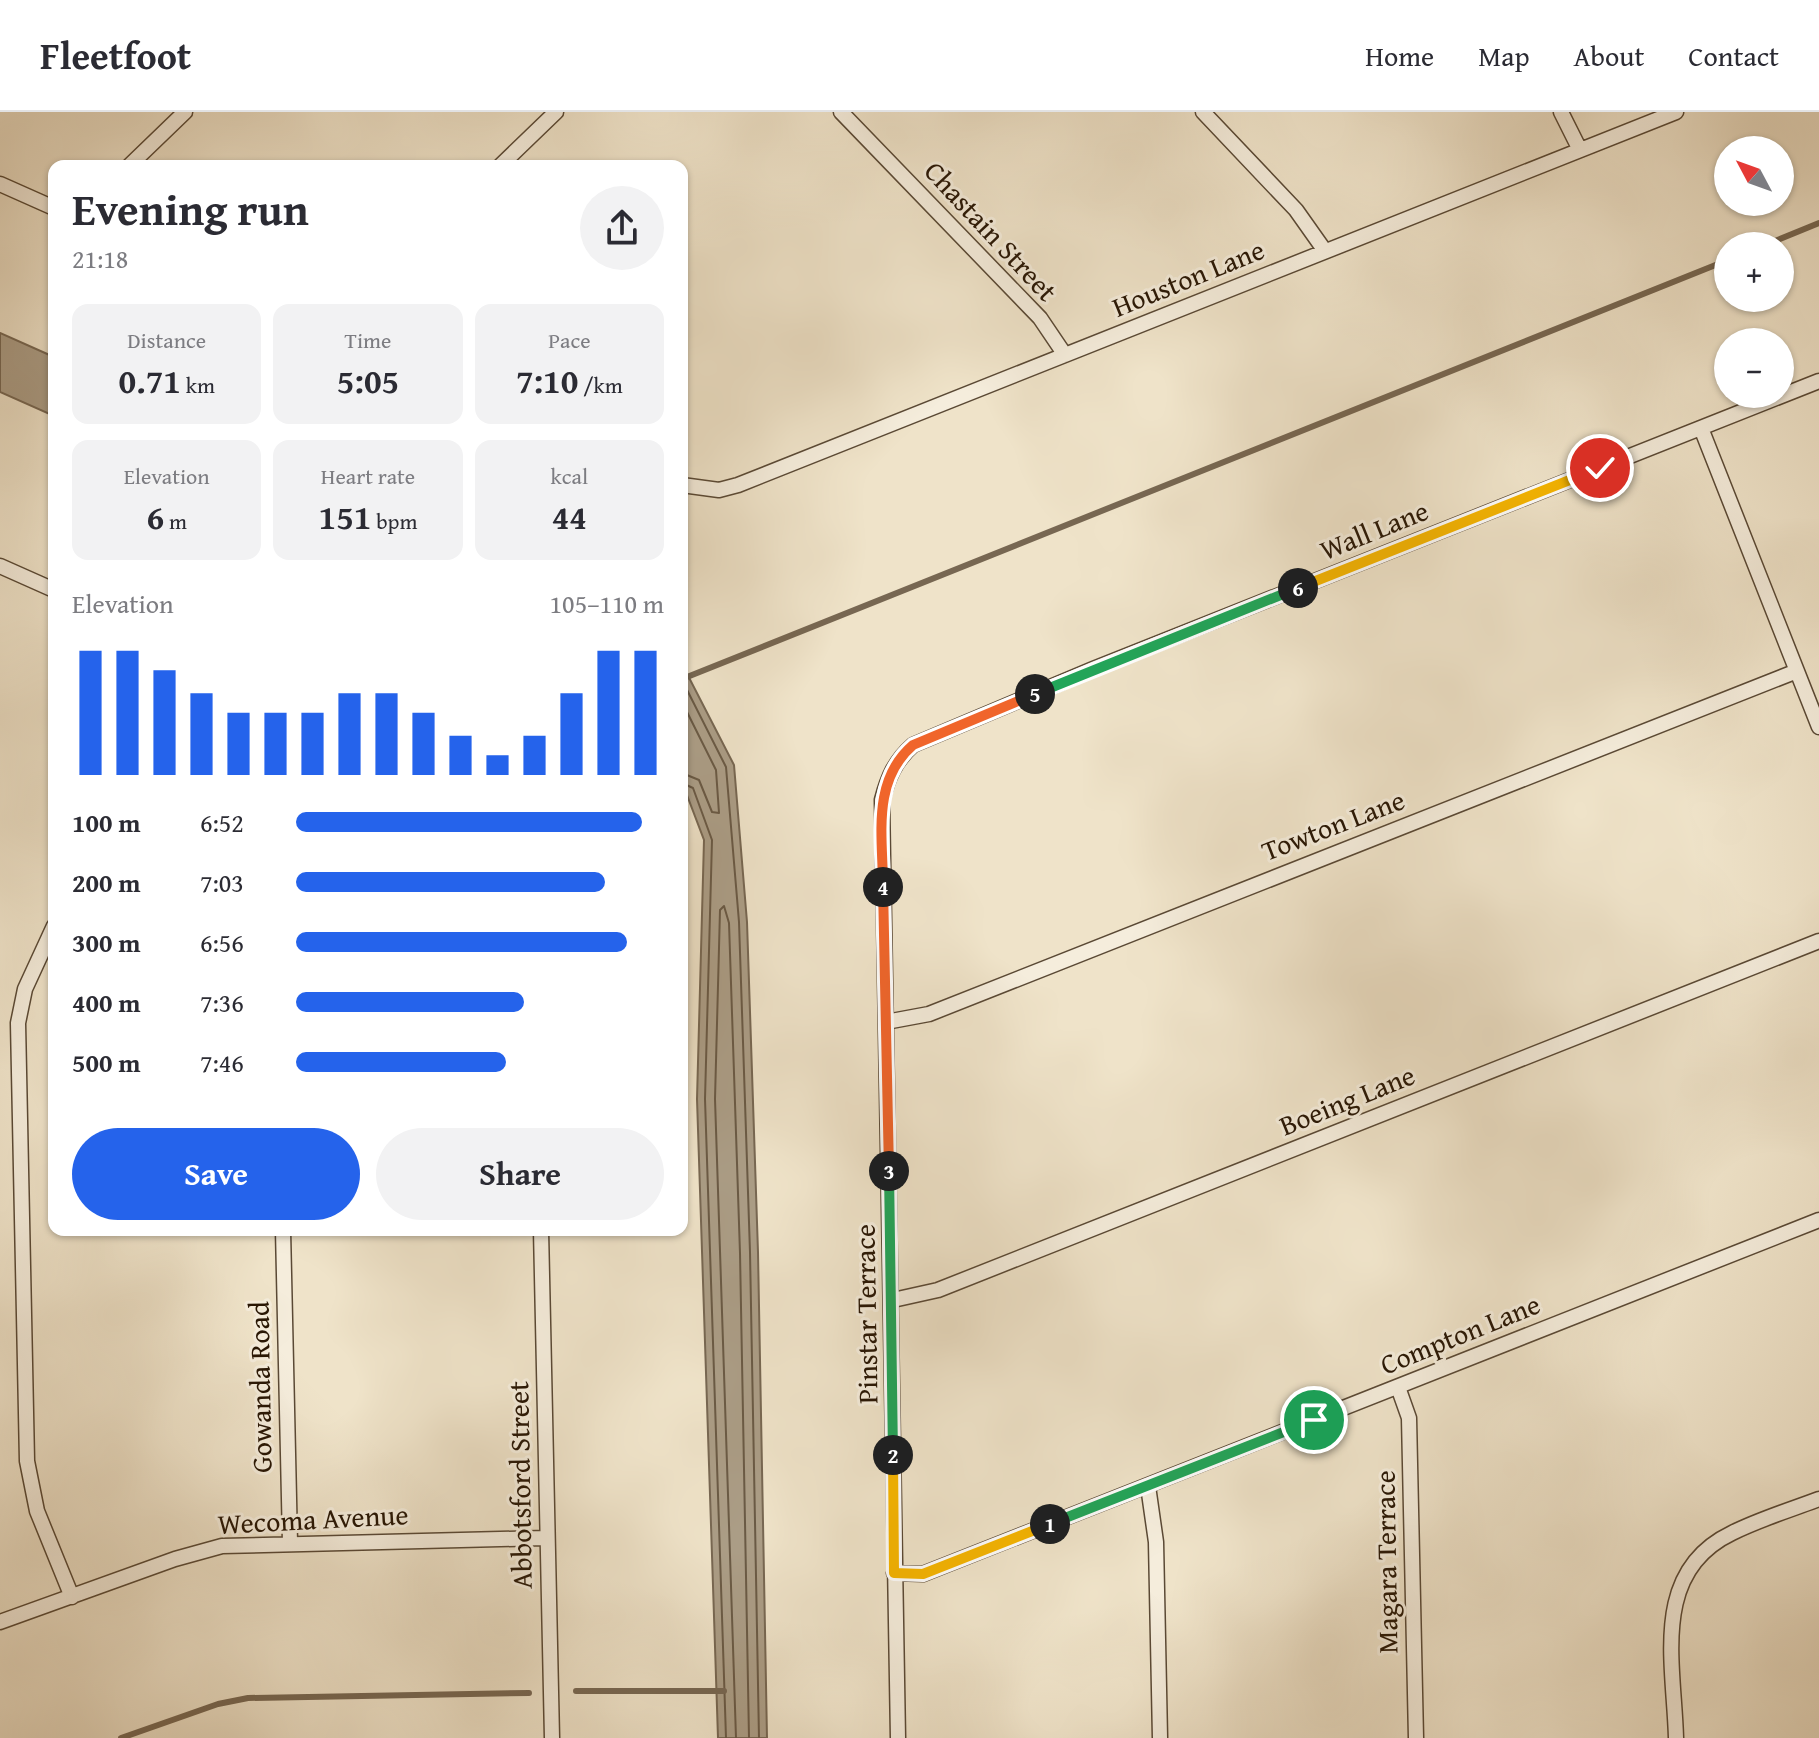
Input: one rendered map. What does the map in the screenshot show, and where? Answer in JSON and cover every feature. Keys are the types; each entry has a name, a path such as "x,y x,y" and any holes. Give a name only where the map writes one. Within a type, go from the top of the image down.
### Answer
{"street":[{"path":"135,160 185,112"},
{"path":"506,160 556,112"},
{"name":"Chastain Street","path":"841,112 1040,318 1065,355"},
{"path":"1203,112 1296,210 1325,251"},
{"path":"1561,112 1580,150"},
{"name":"Houston Lane","path":"688,486 719,490 1676,112"},
{"path":"0,184 48,205"},
{"name":"Wall Lane","path":"906,751 1093,669 1819,381"},
{"path":"1701,428 1819,727"},
{"path":"0,566 48,587"},
{"name":"Towton Lane","path":"886,1022 929,1014 1797,671"},
{"name":"Pinstar Terrace","path":"898,1738 893,1300 882,800 888,777 906,751"},
{"path":"48,940 21,1005 17,1039 27,1461 37,1511 72,1597"},
{"name":"Boeing Lane","path":"893,1300 938,1290 1819,941"},
{"path":"0,1110 17,1112"},
{"name":"Compton Lane","path":"894,1573 923,1574 1819,1220"},
{"name":"Gowanda Road","path":"283,1236 290,1543"},
{"name":"Abbotsford Street","path":"541,1236 545,1538 552,1738"},
{"name":"Magara Terrace","path":"1398,1387 1409,1418 1416,1738"},
{"path":"1148,1486 1156,1542 1160,1738"},
{"path":"1676,1738 1673,1606 1685,1573 1706,1549 1733,1532 1819,1499"},
{"name":"Wecoma Avenue","path":"0,1622 202,1551 245,1543 545,1538"}],"water":[{"path":"0,333 48,354 48,413 0,392"},
{"path":"688,676 734,765 747,922 758,1252 767,1738 718,1738 697,1099 704,840 688,798"}],"waterway":[{"path":"1794,233 1819,223"},
{"path":"688,677 1714,266"},
{"path":"576,1691 724,1691"},
{"path":"121,1738 218,1704 248,1698 529,1693"}],"route":[{"path":"1314,1420 923,1574 894,1573 893,1300 882,800 888,777 897,760 913,745 1093,669 1600,468"}]}
